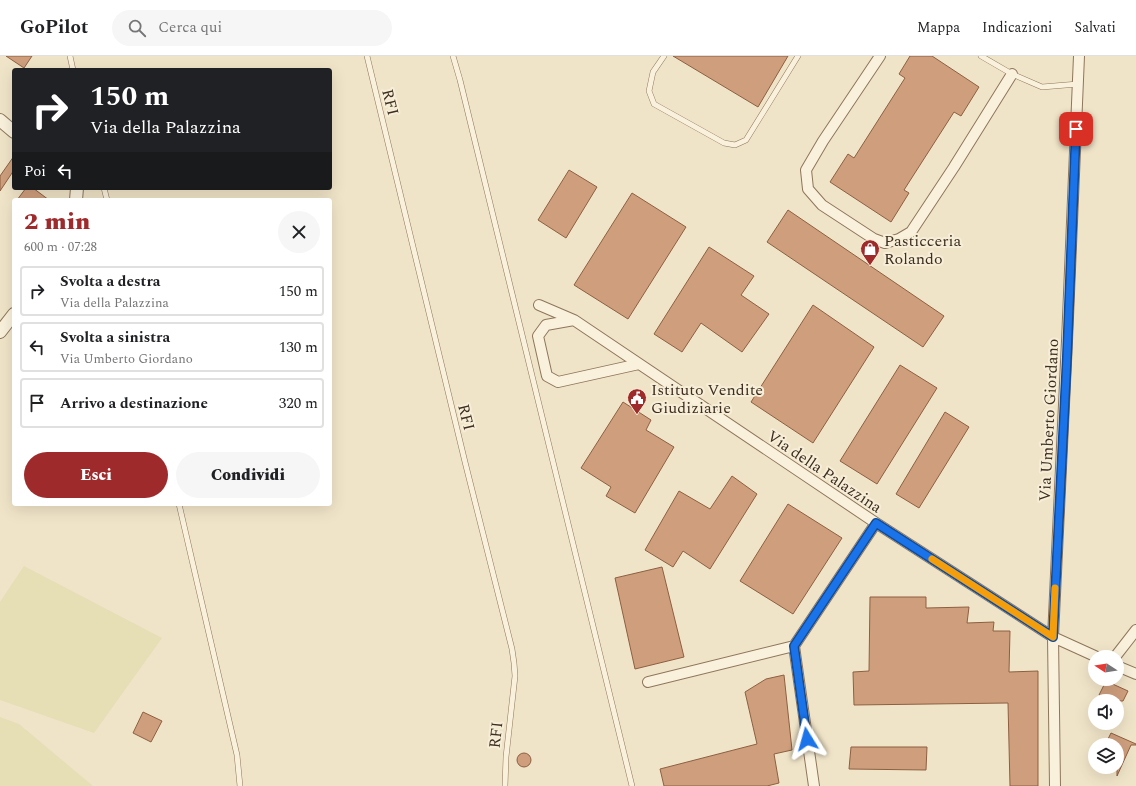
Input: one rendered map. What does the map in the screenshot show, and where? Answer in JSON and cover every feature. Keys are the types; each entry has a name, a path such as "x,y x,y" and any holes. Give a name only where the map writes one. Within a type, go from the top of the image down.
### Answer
{"street":[{"path":"880,56 823,141 806,170 808,189 822,205 874,239 885,243 899,239 911,232 954,167 1012,74"},
{"name":"Via Umberto Giordano","path":"1055,786 1053,637 1068,333 1079,56"},
{"path":"0,120 12,130"},
{"name":"Via della Palazzina","path":"539,305 574,320 876,523 1053,637 1088,653"},
{"path":"0,332 12,317"},
{"path":"574,320 546,325 538,336 547,376 558,382 639,364"},
{"path":"814,786 794,646 876,523"},
{"path":"1120,650 1136,630"},
{"path":"648,682 794,646"},
{"path":"1124,669 1136,674"}],"lane":[{"path":"70,56 73,68"},
{"name":"RFI","path":"367,56 465,462 512,649 515,676 506,757 505,786"},
{"path":"453,56 632,786"},
{"path":"664,56 654,72 649,91 654,104 724,143 735,145 746,140 798,56"},
{"path":"981,56 1012,74 1042,87 1078,84"},
{"path":"179,506 237,754 240,786"}],"shaded area":[{"path":"24,566 162,638 94,733 0,700 0,602"},
{"path":"0,717 19,724 93,786 0,786"}],"building":[{"path":"6,56 32,56 24,68"},
{"path":"673,56 788,56 758,107"},
{"path":"910,56 932,56 979,87 961,116 954,112 904,190 909,193 891,222 830,182 848,154 854,158 905,78 899,74"},
{"path":"12,159 12,173 0,191 0,176"},
{"path":"569,170 597,187 566,238 538,220"},
{"path":"24,190 36,190 46,198 18,198"},
{"path":"632,193 686,227 628,319 574,285"},
{"path":"788,210 944,316 923,347 767,242"},
{"path":"709,247 754,276 741,295 769,314 742,352 701,323 682,352 654,334"},
{"path":"813,305 874,347 813,443 751,402"},
{"path":"900,365 937,388 877,484 840,461"},
{"path":"623,402 651,420 646,430 674,447 635,513 606,496 611,487 581,468"},
{"path":"945,412 969,427 919,508 896,494"},
{"path":"732,476 757,494 710,569 683,551 673,567 645,550 679,491 710,509"},
{"path":"788,504 842,538 793,614 740,581"},
{"path":"662,567 684,657 635,669 615,578"},
{"path":"870,597 926,597 926,608 969,607 967,623 994,622 993,631 1010,631 1009,672 1038,671 1038,786 1010,786 1008,703 854,705 853,672 869,671"},
{"path":"784,675 792,750 774,754 779,783 767,786 664,786 660,769 757,744 745,692 766,679"},
{"path":"1104,686 1117,686 1128,691 1124,699 1124,694 1100,694"},
{"path":"143,712 162,721 151,742 133,733"},
{"path":"1111,733 1122,738 1108,738"},
{"path":"1124,739 1136,744 1131,745 1124,760"},
{"path":"851,747 927,747 926,770 849,769"},
{"path":"524,753 529,755 531,760 529,765 524,767 519,765 517,760 519,755"}],"slow traffic":[{"path":"932,559 1053,637 1055,588"}],"place":[{"name":"Pasticceria Rolando","path":"870,266"},
{"name":"Istituto Vendite Giudiziarie","path":"637,415"}],"route":[{"path":"807,739 794,646 876,523 1053,637 1067,357 1076,129"}]}
